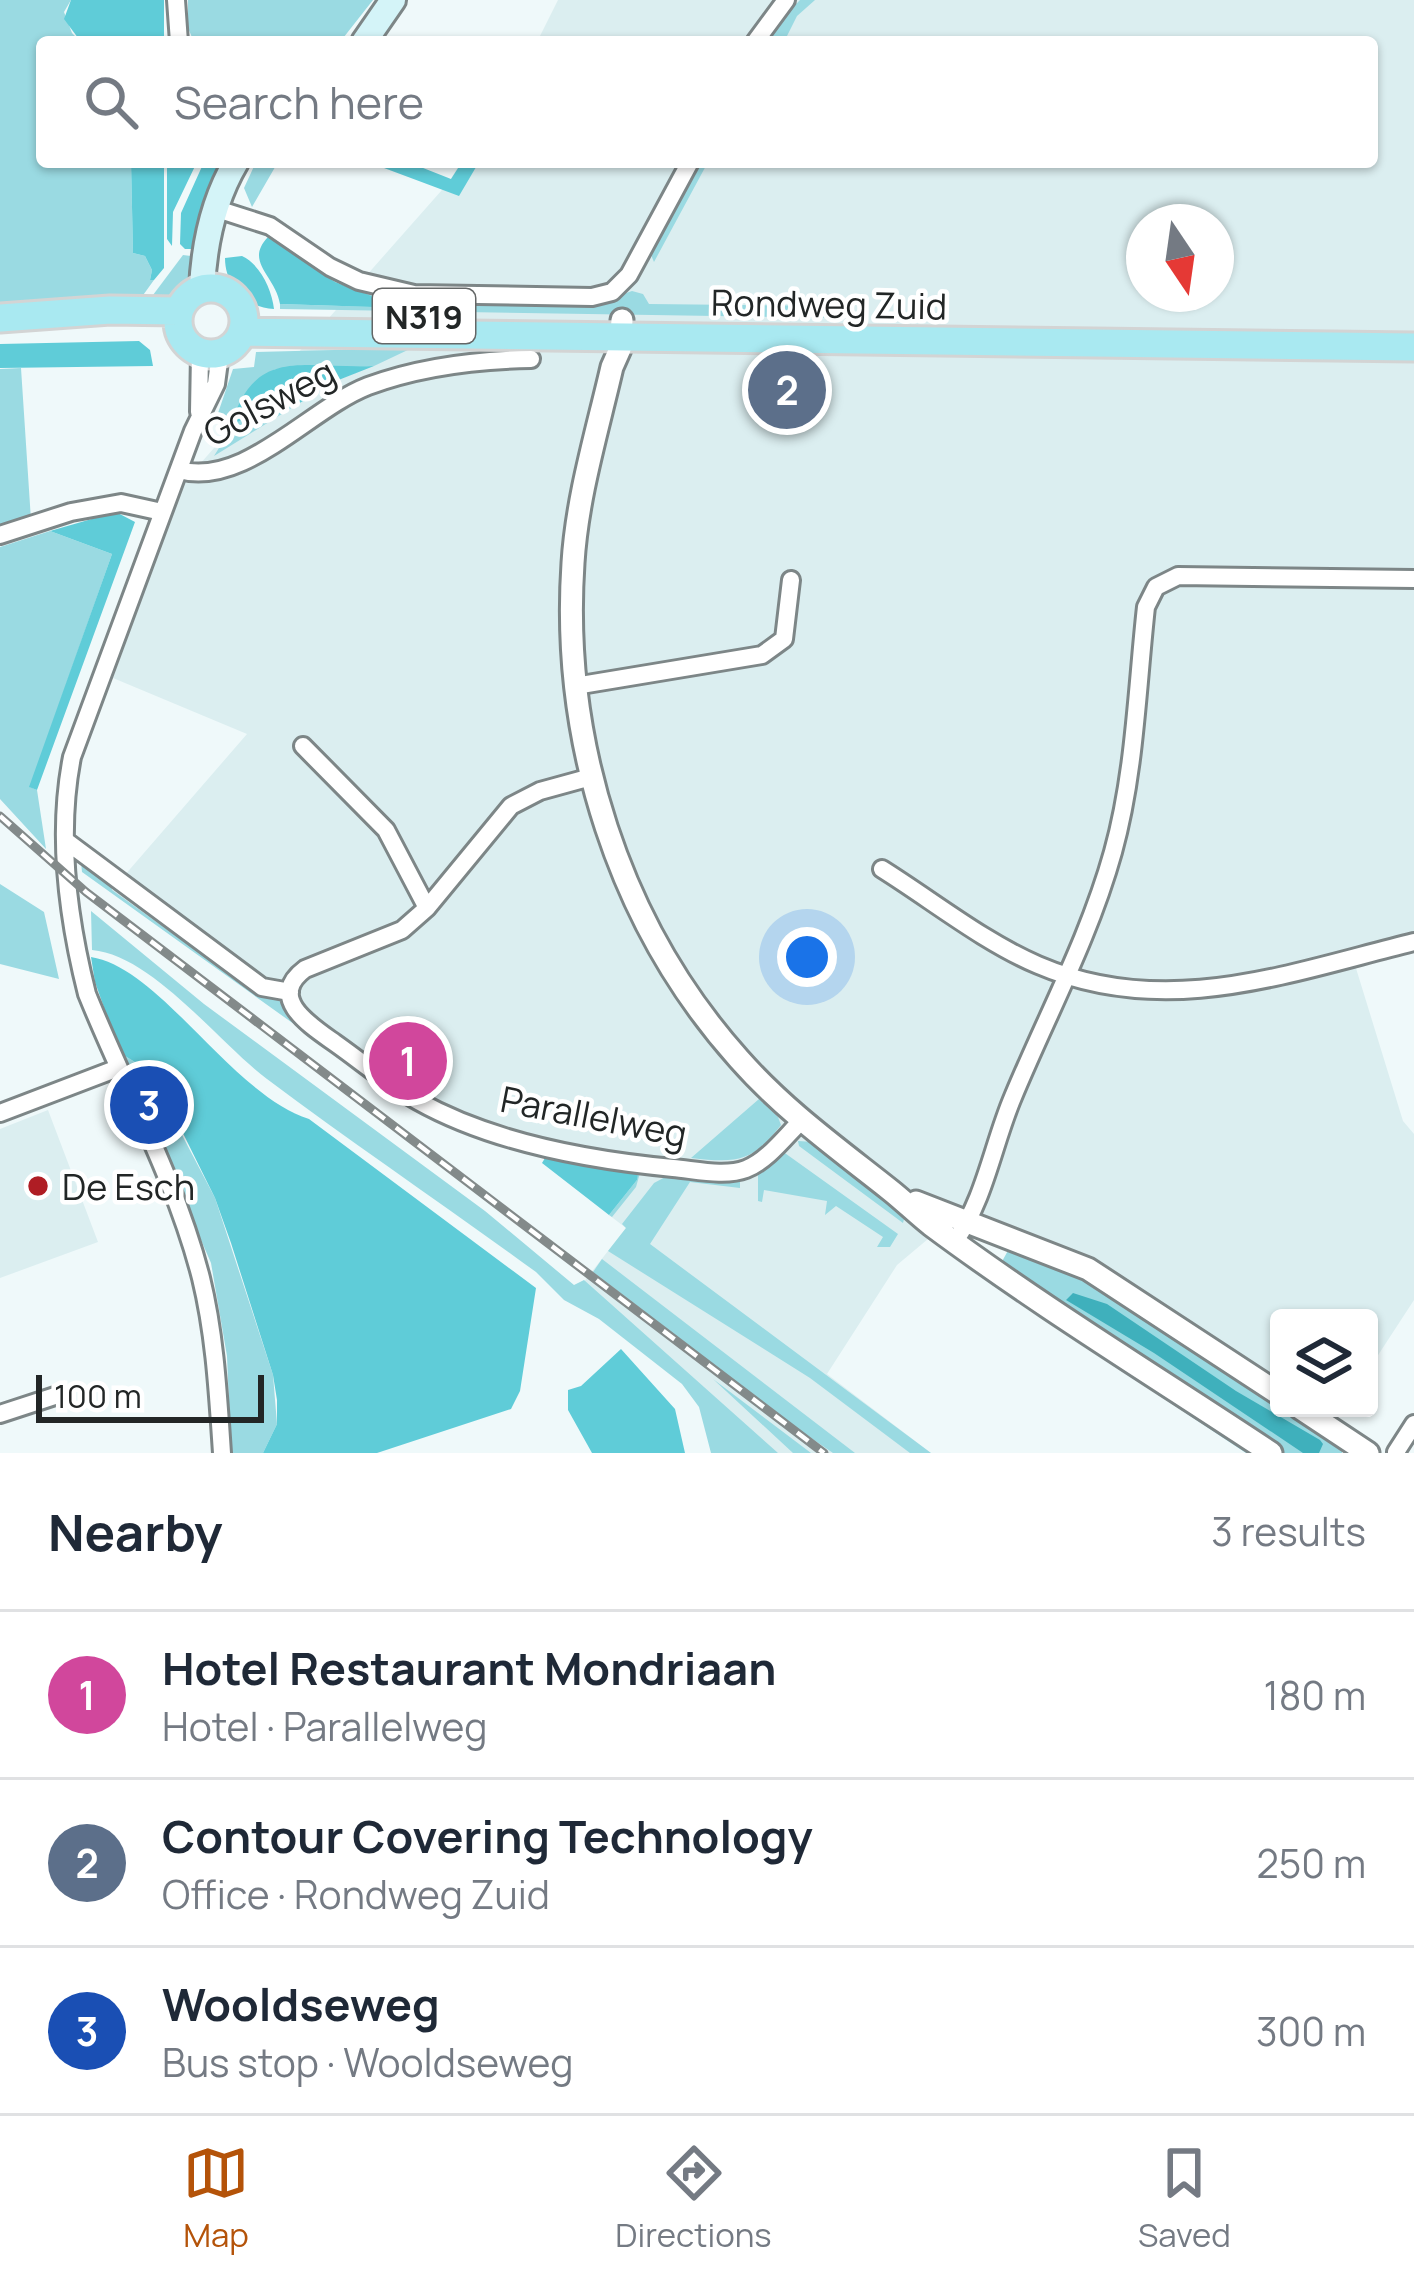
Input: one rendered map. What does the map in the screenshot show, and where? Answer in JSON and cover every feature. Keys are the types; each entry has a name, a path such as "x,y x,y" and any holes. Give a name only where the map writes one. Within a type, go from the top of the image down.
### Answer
{"main road":[{"path":"368,36 393,0"},
{"path":"211,289 220,210 234,168"},
{"path":"220,210 244,168"},
{"path":"211,289 235,298 243,322 237,342 210,353 190,348 178,321 192,293 211,289"},
{"path":"0,320 110,310 178,321"},
{"name":"Rondweg Zuid","path":"243,322 1414,347"},
{"name":"Rondweg Zuid","path":"614,328 1414,330"}],"street":[{"path":"176,0 178,36"},
{"path":"759,36 786,0"},
{"path":"220,210 270,226 330,267 385,288 414,293 592,297 612,292 629,275 687,168"},
{"path":"614,328 612,368 578,522 572,602 575,686 591,777 617,858 660,948 719,1035 801,1121 893,1192 961,1232 1271,1453"},
{"path":"210,353 199,418 72,757 66,841 80,996 118,1068 186,1230 213,1338 222,1453"},
{"name":"Golsweg","path":"178,470 198,474 238,465 364,388 383,382 468,363 532,359"},
{"path":"0,536 71,512 121,503 162,512"},
{"path":"961,1232 1012,1099 1069,977 1114,848 1126,783 1145,607 1156,586 1178,575 1414,580"},
{"path":"575,686 762,655 784,639 791,580"},
{"path":"303,746 386,830 427,908"},
{"path":"290,992 294,979 305,969 403,930 512,806 539,791 591,777"},
{"name":"Parallelweg","path":"66,841 262,987 290,992 298,1017 418,1101 477,1127 540,1146 641,1164 735,1172 754,1166 801,1121"},
{"path":"883,869 1006,948 1069,977 1174,993 1231,988 1414,942"},
{"path":"0,1113 118,1068"},
{"path":"961,1232 1088,1269 1270,1388"},
{"path":"0,1414 61,1394"},
{"path":"1313,1417 1361,1451"},
{"path":"1396,1452 1414,1424"}],"shaded area":[{"path":"0,0 71,0 64,12 75,36 36,36 36,168 131,168 133,253 145,256 152,270 150,280 154,280 141,298 0,311"},
{"path":"71,0 164,0 164,36 77,36 64,19"},
{"path":"188,0 373,0 345,36 191,36"},
{"path":"558,0 1414,0 1414,936 1351,952 1403,1121 1414,1134 1414,1300 1378,1355 1378,1309 1270,1309 1270,1381 959,1213 897,1265 827,1374 931,1453 772,1453 579,1288 626,1228 609,1215 638,1173 503,1146 397,1098 111,891 247,734 113,678 184,482 457,168 1378,168 1378,36 540,36"},
{"path":"800,0 815,0 797,16 787,36 770,36"},
{"path":"131,168 164,168 164,268 150,280 152,270 145,256 133,253"},
{"path":"167,168 194,168 173,212 172,246 167,239"},
{"path":"201,168 222,168 199,249 180,244 181,213"},
{"path":"253,168 275,168 252,207 244,188"},
{"path":"384,168 423,168 451,179 458,168 475,168 459,196"},
{"path":"699,168 705,168 654,262 651,255"},
{"path":"268,237 350,285 392,298 594,304 632,291 643,294 649,304 841,306 841,318 280,309 280,304 373,307 374,298 335,282"},
{"path":"268,237 335,282 374,297 373,307 280,304 260,262 261,246"},
{"path":"183,255 199,257 187,284 167,298 147,303"},
{"path":"242,256 264,278 274,309 246,299 233,286 225,258"},
{"path":"139,341 150,350 153,366 0,368 0,344"},
{"path":"412,348 374,366 275,369 230,432 288,391 298,404 214,456 227,435 216,419 233,369 254,367 256,352"},
{"path":"301,365 374,366 298,404 288,392 238,422 228,435 250,386 265,374"},
{"path":"21,368 31,520 0,529 0,369"},
{"path":"116,512 135,522 37,790 29,787 112,554 50,531"},
{"path":"50,531 112,554 30,787 37,790 46,849 0,799 0,547"},
{"path":"81,862 251,991 281,998 291,1018 390,1093 82,872"},
{"path":"0,884 44,912 59,979 0,964"},
{"path":"91,911 204,1004 485,1211 574,1285 584,1280 778,1453 711,1453 699,1407 682,1384 599,1319 564,1300 536,1272 267,1079 138,967 92,950"},
{"path":"91,957 144,983 252,1085 309,1119 536,1288 520,1391 511,1409 377,1453 263,1453 277,1424 277,1400 231,1243 215,1198 170,1107 148,1070 120,1053"},
{"path":"120,1053 148,1070 215,1198 273,1375 277,1424 263,1453 231,1453 227,1356 211,1263"},
{"path":"394,1096 640,1173 636,1187 612,1217 609,1215 637,1180 503,1146"},
{"path":"759,1099 781,1125 761,1147 732,1160 691,1158"},
{"name":"De Esch","path":"48,1110 98,1242 0,1278 0,1129"},
{"path":"798,1141 813,1142 906,1212 903,1223 799,1146"},
{"path":"782,1151 898,1234 890,1247 877,1247 883,1237 836,1206 825,1215 827,1201 764,1190 762,1202 758,1201 758,1170"},
{"path":"545,1158 638,1172 637,1180 609,1215 542,1163"},
{"path":"669,1175 740,1179 740,1188 690,1182 650,1244 931,1453 910,1453 810,1378 608,1251 654,1183"},
{"path":"1011,1245 1074,1268 1270,1395 1270,1417 1302,1417 1342,1447 1342,1453 1280,1453 999,1267"},
{"path":"602,1259 855,1453 833,1453 798,1429 593,1272"},
{"path":"994,1275 1263,1453 1246,1453 991,1284"},
{"path":"1073,1293 1107,1304 1270,1411 1270,1417 1281,1417 1320,1440 1319,1453 1303,1453 1066,1300"},
{"path":"621,1349 675,1409 685,1453 592,1453 568,1410 568,1390 581,1386"},
{"path":"713,1379 811,1453 793,1453"}],"railway":[{"path":"0,816 86,892 824,1453"}],"place":[{"name":"Contour Covering Technology","path":"787,390"},
{"name":"Hotel Restaurant Mondriaan","path":"408,1061"},
{"name":"Wooldseweg","path":"149,1105"},
{"name":"De Esch","path":"38,1186"}]}
